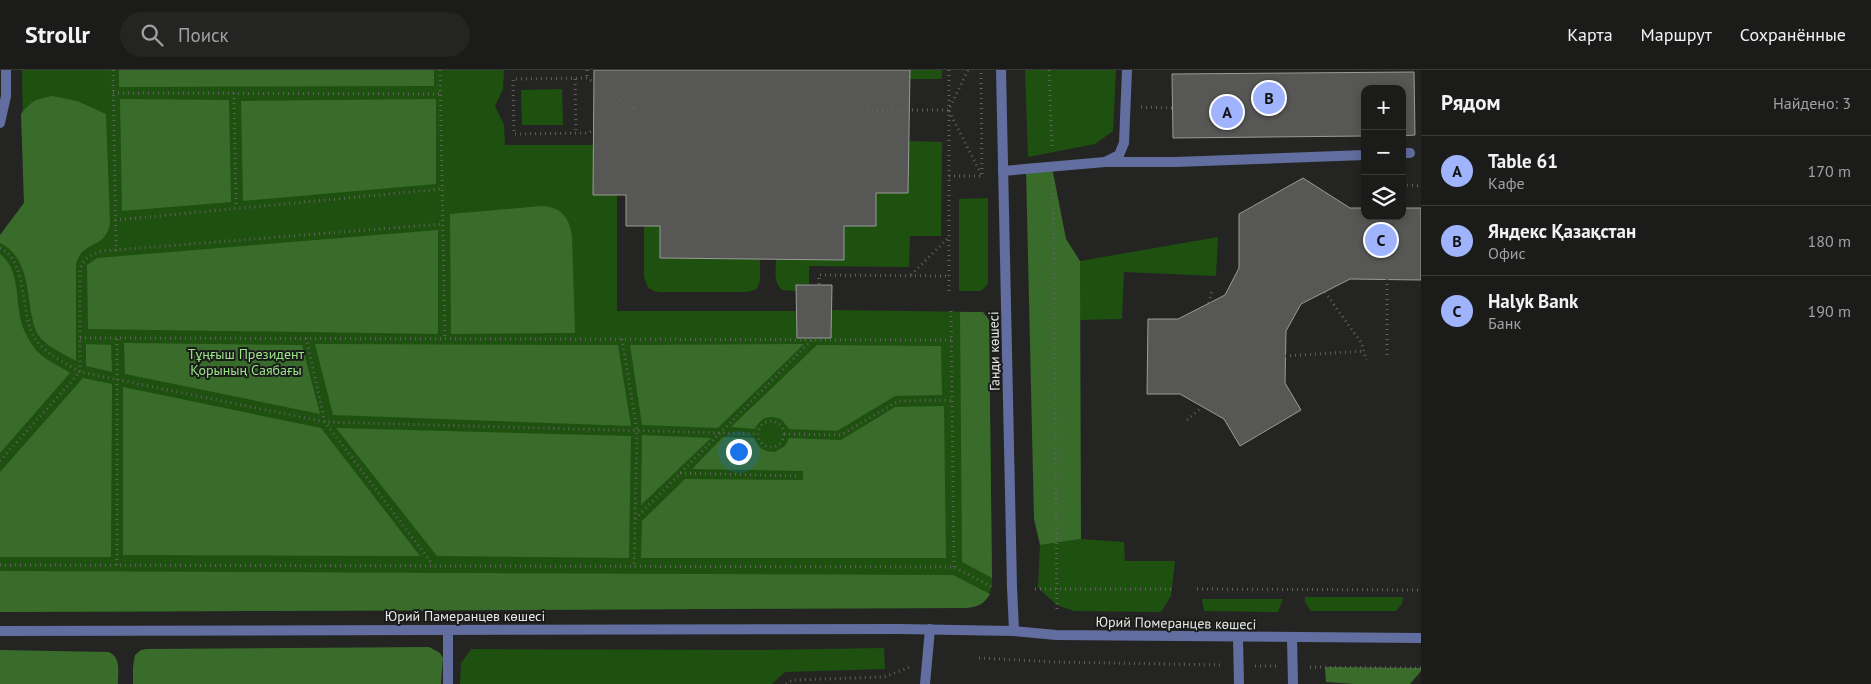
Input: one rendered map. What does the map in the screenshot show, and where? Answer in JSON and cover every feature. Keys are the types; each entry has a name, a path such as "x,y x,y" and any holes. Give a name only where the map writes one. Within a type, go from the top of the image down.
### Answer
{"street":[{"path":"0,124 6,96 6,70"},
{"name":"Ганди көшесі","path":"1001,70 1014,632"},
{"path":"1105,162 1119,155 1124,143 1127,70"},
{"path":"1003,171 1105,162 1361,155"},
{"path":"925,684 930,629"},
{"name":"Юрий Померанцев көшесі","path":"930,629 1056,635 1238,638 1421,638"},
{"name":"Юрий Памеранцев көшесі","path":"0,631 930,629"},
{"path":"448,630 448,684"},
{"path":"1238,638 1238,684"},
{"path":"1292,638 1293,684"}],"path":[{"path":"113,70 116,250"},
{"path":"440,70 445,339"},
{"path":"587,70 587,78"},
{"path":"949,70 949,291"},
{"path":"949,110 968,70"},
{"path":"981,70 982,176"},
{"path":"1049,70 1052,167 1057,610"},
{"path":"587,78 635,108 588,133 514,134 513,79 575,79 587,78"},
{"path":"575,79 576,133"},
{"path":"113,93 440,94"},
{"path":"234,93 236,208"},
{"path":"1125,107 1173,108"},
{"path":"867,110 949,110"},
{"path":"949,110 982,176"},
{"path":"949,176 982,176"},
{"path":"1406,185 1421,186"},
{"path":"115,220 442,189"},
{"path":"0,461 80,372 80,270 82,262 91,255 102,251 442,224"},
{"path":"910,276 949,238"},
{"path":"0,248 12,258 18,272 29,326 35,340 45,350 80,372 325,422 758,434"},
{"path":"819,284 819,275 949,276"},
{"path":"1387,280 1387,356"},
{"path":"1209,303 1212,290"},
{"path":"1325,292 1362,344 1366,360"},
{"path":"951,311 954,567"},
{"path":"80,338 951,340"},
{"path":"117,338 117,565"},
{"path":"306,338 325,422 433,566"},
{"path":"622,339 637,431 634,566"},
{"path":"635,519 812,340"},
{"path":"1285,356 1364,351"},
{"path":"784,434 840,435 898,401 952,400"},
{"path":"1187,420 1202,407"},
{"path":"774,421 781,426 784,434 784,438 779,445 771,447 760,442 758,434 759,429 765,422 774,421"},
{"path":"680,473 796,476"},
{"path":"0,565 954,567 992,587"},
{"path":"1034,589 1173,589"},
{"path":"1197,589 1421,590"},
{"path":"979,658 1056,662 1421,668"},
{"path":"786,684 792,680 884,678 899,670 927,662"}],"green space":[{"name":"Тұңғыш Президент Қорының Саябағы","path":"22,70 504,70 503,89 495,106 504,125 505,145 593,145 593,195 617,195 617,311 797,311 797,338 831,338 832,310 983,312 989,320 992,584 989,595 978,605 966,608 0,612 0,235 24,203"},
{"path":"119,70 434,70 434,86 119,87"},
{"path":"910,70 942,70 942,79 909,79"},
{"path":"1025,70 1116,70 1113,131 1095,144 1028,157"},
{"path":"562,89 563,125 522,125 521,90"},
{"path":"52,96 77,101 106,114 110,224 103,238 83,251 76,264 76,361 51,347 38,335 31,313 24,273 15,255 9,248 0,243 0,235 24,203 21,114 34,101"},
{"path":"120,99 229,100 231,202 122,211"},
{"path":"436,99 436,184 243,201 241,101"},
{"path":"908,141 942,142 941,236 910,236 909,267 809,266 809,284 797,285 797,291 782,290 776,280 776,259 843,260 844,226 876,226 876,193 908,193"},
{"path":"1052,167 1066,239 1080,261 1081,539 1040,545 1034,519 1026,169"},
{"path":"988,198 988,284 981,291 959,291 959,199"},
{"path":"541,206 554,208 563,214 571,230 575,333 451,334 450,214"},
{"path":"644,226 660,226 660,258 760,259 760,280 757,289 747,292 660,292 648,288 644,277"},
{"path":"438,230 438,334 88,329 87,265 97,258"},
{"path":"1218,237 1216,276 1124,272 1122,319 1079,320 1080,261"},
{"path":"0,254 7,261 14,277 22,325 29,341 42,356 70,373 0,453"},
{"path":"960,312 983,312 989,320 992,578 962,562"},
{"path":"124,343 302,345 320,414 125,374"},
{"path":"86,344 111,345 112,372 86,366"},
{"path":"315,344 618,345 631,426 333,415"},
{"path":"804,344 718,428 642,425 630,345"},
{"path":"817,345 941,346 942,395 895,396 837,431 789,429 782,420 774,417 763,419 755,429 731,427"},
{"path":"83,378 112,384 111,557 0,557 0,472"},
{"path":"123,387 321,428 420,556 123,555"},
{"path":"944,406 946,558 641,558 642,521 685,479 803,480 803,471 692,469 723,437 754,438 762,449 775,452 785,446 789,438 841,440 895,407"},
{"path":"336,428 631,436 629,558 437,556"},
{"path":"642,435 711,438 641,505"},
{"path":"1081,539 1124,542 1125,561 1175,561 1171,596 1161,612 1074,611 1057,605 1038,588 1040,545"},
{"path":"0,571 953,575 990,594 980,604 966,608 0,612"},
{"path":"1305,597 1403,597 1402,604 1396,611 1311,611 1305,602"},
{"path":"1202,599 1283,599 1278,612 1204,611"},
{"path":"429,647 440,653 443,658 441,684 133,684 135,655 141,650 147,649"},
{"path":"884,648 885,669 785,672 772,684 460,684 461,663 471,649 759,650"},
{"path":"0,650 109,652 117,661 118,684 0,684"},
{"path":"1325,667 1421,668 1421,671 1410,684 1355,684 1326,682"}],"building":[{"path":"594,70 910,70 908,193 876,193 876,226 844,226 844,260 660,258 660,226 626,226 626,195 593,195"},
{"path":"1414,72 1415,135 1406,136 1406,85 1361,85 1361,136 1173,138 1172,74"},
{"path":"1303,178 1350,208 1361,208 1361,220 1406,220 1406,208 1421,208 1421,280 1350,279 1301,304 1286,331 1285,383 1301,410 1240,446 1224,419 1180,394 1147,394 1148,319 1178,319 1225,295 1239,268 1239,214"},
{"path":"796,285 832,285 831,338 797,338"}],"place":[{"name":"Яндекс Қазақстан","path":"1269,98"},
{"name":"Table 61","path":"1227,112"},
{"name":"Halyk Bank","path":"1381,240"}]}
